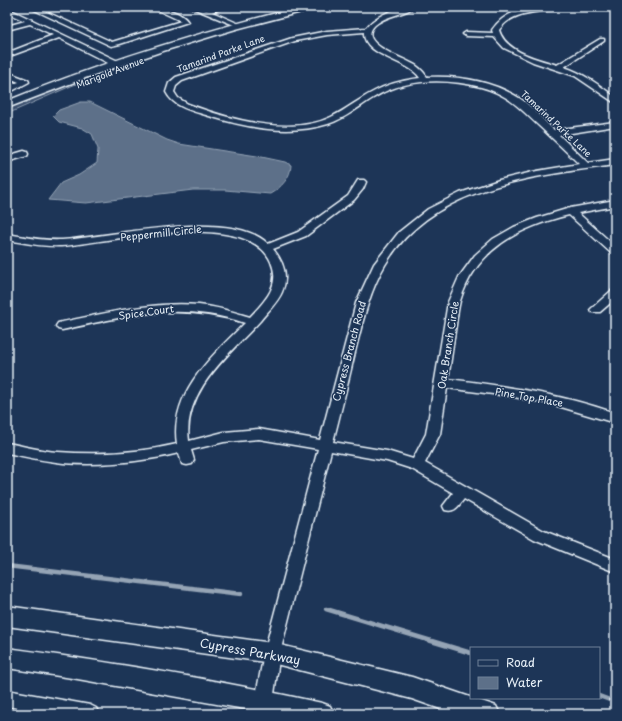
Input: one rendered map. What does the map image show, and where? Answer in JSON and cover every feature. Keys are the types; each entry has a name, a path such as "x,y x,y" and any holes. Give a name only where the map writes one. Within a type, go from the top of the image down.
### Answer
{"main road":[{"name":"Marigold Avenue","path":"7,106 61,82 115,63 310,7"},
{"name":"Marigold Avenue","path":"7,116 73,87 214,34"},
{"name":"Cypress Parkway","path":"7,616 272,653 412,688 488,714"},
{"path":"7,658 72,667 262,707 322,714"}],"street":[{"path":"31,7 111,44 118,44 185,22 183,19 154,7"},
{"path":"193,7 241,26"},
{"path":"206,12 218,7"},
{"path":"410,7 384,15 373,22 367,30 368,39 374,46 384,53 419,71 425,80"},
{"path":"496,35 499,24 508,18 522,13 556,7"},
{"path":"7,10 115,63"},
{"path":"7,28 30,22"},
{"name":"Tamarind Parke Lane","path":"367,30 321,34 284,42 183,77 172,85 170,92 172,98 179,103 212,114 259,125 291,128 314,125 328,121 386,88 402,83 425,80 463,81 487,86 518,101 586,166"},
{"path":"466,34 496,35 504,45 514,51 559,67 587,80 615,101"},
{"path":"7,55 58,36"},
{"path":"559,67 602,40"},
{"path":"7,74 25,82 8,89"},
{"path":"552,133 615,124"},
{"path":"7,159 24,154"},
{"name":"Cypress Branch Road","path":"262,707 272,653 324,444 363,297 377,267 392,246 429,213 476,189 516,177 615,162"},
{"path":"267,248 302,234 308,230 351,198 358,190 361,182"},
{"name":"Oak Branch Circle","path":"417,465 433,434 454,302 460,283 470,267 488,248 510,233 538,220 570,211 615,203"},
{"path":"570,211 615,251"},
{"name":"Peppermill Circle","path":"7,237 39,242 62,243 178,229 205,228 243,234 267,248 277,263 280,272 280,281 275,295 207,371 192,391 183,413 182,424 185,454"},
{"path":"596,310 615,293"},
{"name":"Spice Court","path":"62,326 130,312 173,307 215,311 252,321"},
{"name":"Pine Top Place","path":"442,383 537,397 594,410 615,418"},
{"path":"7,448 40,455 91,458 145,454 185,454 224,437 247,434 274,436 387,456 417,465 539,536 615,566"},
{"path":"450,506 463,491"},
{"path":"7,698 38,709 90,714"}],"shaded area":[{"path":"169,48 71,86 7,114 7,108 63,83"}],"water":[{"path":"81,102 90,102 167,140 179,144 257,156 285,162 291,165 291,169 287,178 278,189 270,194 225,190 193,190 86,203 48,200 61,183 79,175 97,163 98,149 92,134 82,128 59,122 53,116 59,110"}],"waterway":[{"path":"7,566 241,594"},
{"path":"326,609 470,653"},
{"path":"600,696 615,702"}]}
